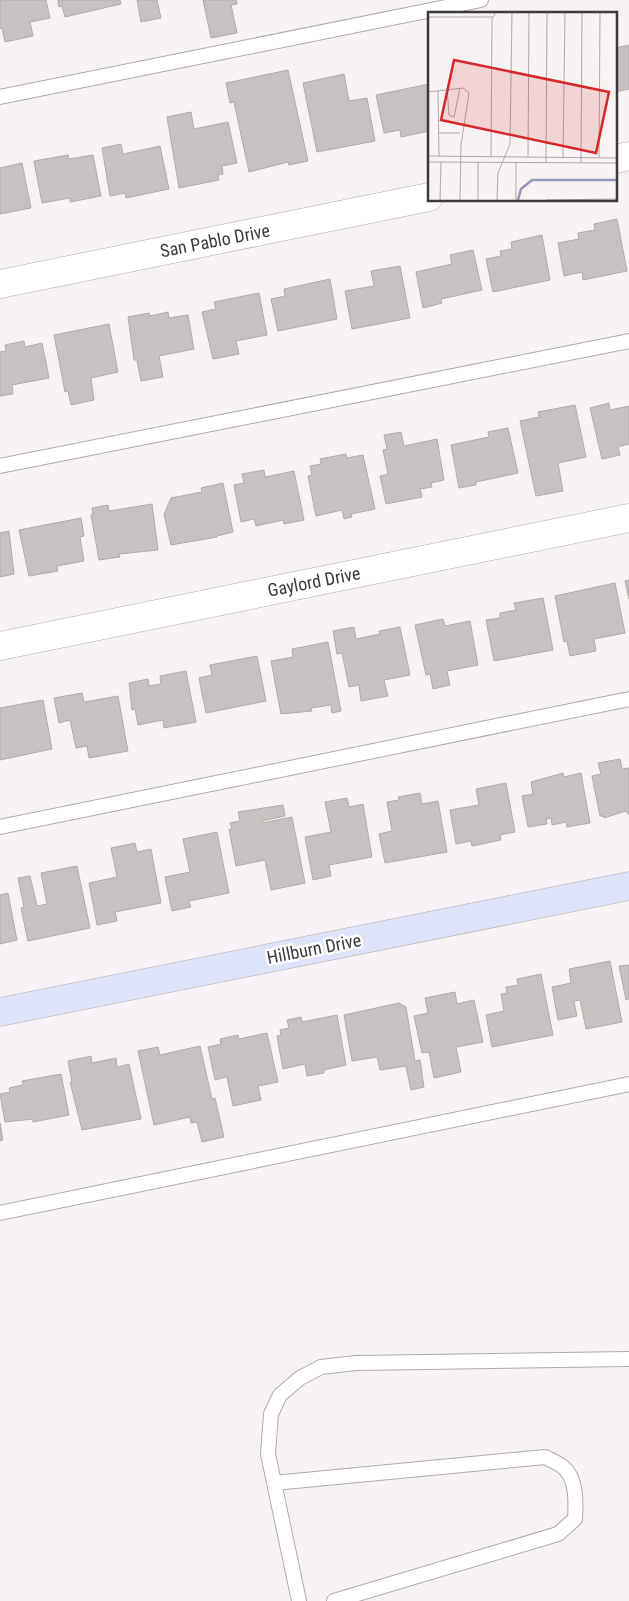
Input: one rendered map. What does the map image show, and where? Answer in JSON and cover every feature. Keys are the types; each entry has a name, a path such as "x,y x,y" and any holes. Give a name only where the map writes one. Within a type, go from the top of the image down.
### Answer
{"street":[{"path":"616,159 629,156"},
{"name":"San Pablo Drive","path":"0,284 428,197"},
{"name":"Gaylord Drive","path":"0,646 629,518"},
{"name":"Hillburn Drive","path":"0,1012 629,886"}],"lane":[{"path":"0,97 481,0"},
{"path":"0,466 629,341"},
{"path":"0,827 629,699"},
{"path":"0,1213 629,1084"},
{"path":"299,1601 268,1454 271,1414 280,1395 300,1378 321,1366 356,1363 629,1359"},
{"path":"274,1483 545,1457 564,1467 572,1480 576,1507 575,1519 558,1534 334,1601"}],"building":[{"path":"0,0 46,0 50,18 30,22 33,36 5,42 2,28 0,29"},
{"path":"58,0 120,0 121,4 65,17 62,6 59,7"},
{"path":"137,0 157,0 161,18 141,22"},
{"path":"203,0 236,0 237,4 231,5 237,33 211,38"},
{"path":"629,45 629,89 616,92 616,48"},
{"path":"288,70 308,161 289,165 288,162 249,172 234,102 230,103 226,83"},
{"path":"344,74 349,101 367,98 375,141 317,152 303,83"},
{"path":"428,84 428,131 401,137 400,130 384,133 376,95"},
{"path":"191,112 194,129 228,122 237,163 222,166 223,174 218,175 219,180 179,188 167,117"},
{"path":"121,144 123,154 160,146 169,189 126,198 125,193 110,196 102,148"},
{"path":"68,155 69,159 93,155 101,196 70,202 70,198 42,203 34,161"},
{"path":"22,163 31,208 0,214 0,168"},
{"path":"617,219 627,271 583,280 582,272 564,276 558,243 579,239 578,233 595,230 594,224"},
{"path":"542,235 550,280 493,292 486,259 501,256 500,251 512,249 511,242"},
{"path":"473,250 482,290 441,299 442,303 423,308 416,272 452,264 450,255"},
{"path":"400,266 410,318 352,329 345,291 374,286 371,271"},
{"path":"330,279 337,319 278,331 271,299 285,296 284,289"},
{"path":"259,293 267,335 236,341 239,354 213,359 202,312 216,309 214,302"},
{"path":"168,312 169,318 188,315 194,349 159,356 163,377 141,381 137,360 134,360 128,317 149,313 150,316"},
{"path":"109,324 118,372 91,378 94,400 71,405 68,391 65,392 54,335"},
{"path":"24,341 25,347 42,343 49,378 12,385 13,394 0,396 0,352 6,351 5,345"},
{"path":"609,403 610,410 629,406 629,444 618,447 620,455 602,459 590,408"},
{"path":"575,405 586,457 558,463 563,491 536,496 520,421 539,417 538,412"},
{"path":"508,428 518,473 476,482 476,485 459,488 451,445 489,437 488,432"},
{"path":"401,432 404,446 437,439 444,480 431,483 432,487 420,489 422,497 386,504 380,476 388,474 383,450 387,449 384,435"},
{"path":"346,454 347,458 363,455 375,509 351,514 352,517 344,519 342,510 316,516 308,476 312,475 310,466 321,464 320,459"},
{"path":"264,470 265,477 294,471 304,520 284,524 283,520 256,526 254,519 241,522 234,485 244,483 242,474"},
{"path":"223,483 233,532 217,537 171,545 164,514 171,498 202,492 201,488"},
{"path":"152,504 158,550 119,554 120,557 99,560 91,515 93,515 92,508 108,505 109,511"},
{"path":"81,518 84,536 80,537 84,561 57,566 58,571 29,576 19,530"},
{"path":"9,531 14,574 0,577 0,533"},
{"path":"629,580 629,599 625,581"},
{"path":"615,583 625,633 594,639 596,651 570,656 567,641 564,642 555,596"},
{"path":"543,598 553,650 494,661 486,620 500,618 500,613 516,610 514,603"},
{"path":"443,619 445,626 470,621 478,665 447,671 450,685 433,689 430,674 426,675 415,625"},
{"path":"354,627 356,639 380,634 379,631 400,627 410,675 384,680 388,696 361,701 359,685 349,687 342,653 337,654 333,631"},
{"path":"328,642 341,711 332,713 331,705 311,708 312,711 281,714 271,661 293,657 292,649"},
{"path":"257,656 266,701 206,713 199,678 212,675 210,665"},
{"path":"186,671 196,722 164,728 163,720 138,725 135,709 132,710 129,683 148,679 149,686 161,684 160,676"},
{"path":"82,693 84,702 118,696 128,751 89,758 87,746 76,748 70,720 59,723 54,698"},
{"path":"43,700 52,749 0,760 0,708"},
{"path":"620,759 622,769 629,768 629,815 626,811 604,818 600,816 592,776 601,774 598,763"},
{"path":"563,773 564,777 581,773 590,823 567,827 566,822 552,825 551,818 546,819 547,824 528,827 522,796 533,794 531,782"},
{"path":"506,783 515,832 500,835 501,840 472,846 471,841 456,844 450,810 479,805 476,789"},
{"path":"420,793 422,804 438,801 447,852 385,863 379,834 392,831 387,802 399,800 398,797"},
{"path":"347,798 349,807 363,804 372,857 329,865 331,876 313,880 305,837 331,832 325,802"},
{"path":"283,805 285,816 262,821 262,823 292,817 305,883 271,890 265,860 236,866 229,829 232,829 230,823 240,821 238,812"},
{"path":"217,832 229,893 189,901 191,907 172,911 165,877 190,872 183,839"},
{"path":"135,843 137,852 151,849 161,903 115,912 117,921 97,925 89,883 117,877 111,848"},
{"path":"77,866 90,928 28,941 21,908 24,907 18,878 30,876 37,906 47,904 41,873"},
{"path":"8,893 17,940 0,944 0,895"},
{"path":"610,961 622,1022 586,1029 580,1000 574,1001 577,1016 558,1020 552,987 571,983 569,969"},
{"path":"629,965 629,999 626,1000 619,966"},
{"path":"541,974 553,1035 492,1047 486,1015 504,1011 501,994 507,993 506,987 518,985 517,979"},
{"path":"455,992 457,1004 474,1000 483,1042 456,1047 461,1072 434,1078 429,1052 422,1053 414,1016 428,1013 425,998"},
{"path":"399,1003 406,1007 415,1061 420,1060 424,1087 411,1090 406,1066 380,1070 377,1057 352,1061 344,1015"},
{"path":"337,1015 346,1065 324,1070 324,1073 307,1076 305,1064 283,1069 277,1036 281,1035 280,1030 289,1028 287,1020 301,1017 302,1022"},
{"path":"267,1033 278,1082 258,1086 261,1100 233,1106 227,1077 215,1080 208,1047 221,1044 220,1039 238,1035 239,1039"},
{"path":"200,1046 212,1099 215,1098 224,1137 202,1142 197,1122 191,1123 190,1117 154,1125 138,1051 158,1047 160,1055"},
{"path":"91,1056 92,1063 116,1058 117,1067 129,1064 141,1119 82,1130 70,1082 72,1082 68,1061"},
{"path":"61,1074 69,1115 33,1122 33,1119 5,1122 0,1094 10,1092 9,1088 23,1085 22,1081"},
{"path":"0,1123 3,1140 0,1141"}]}
